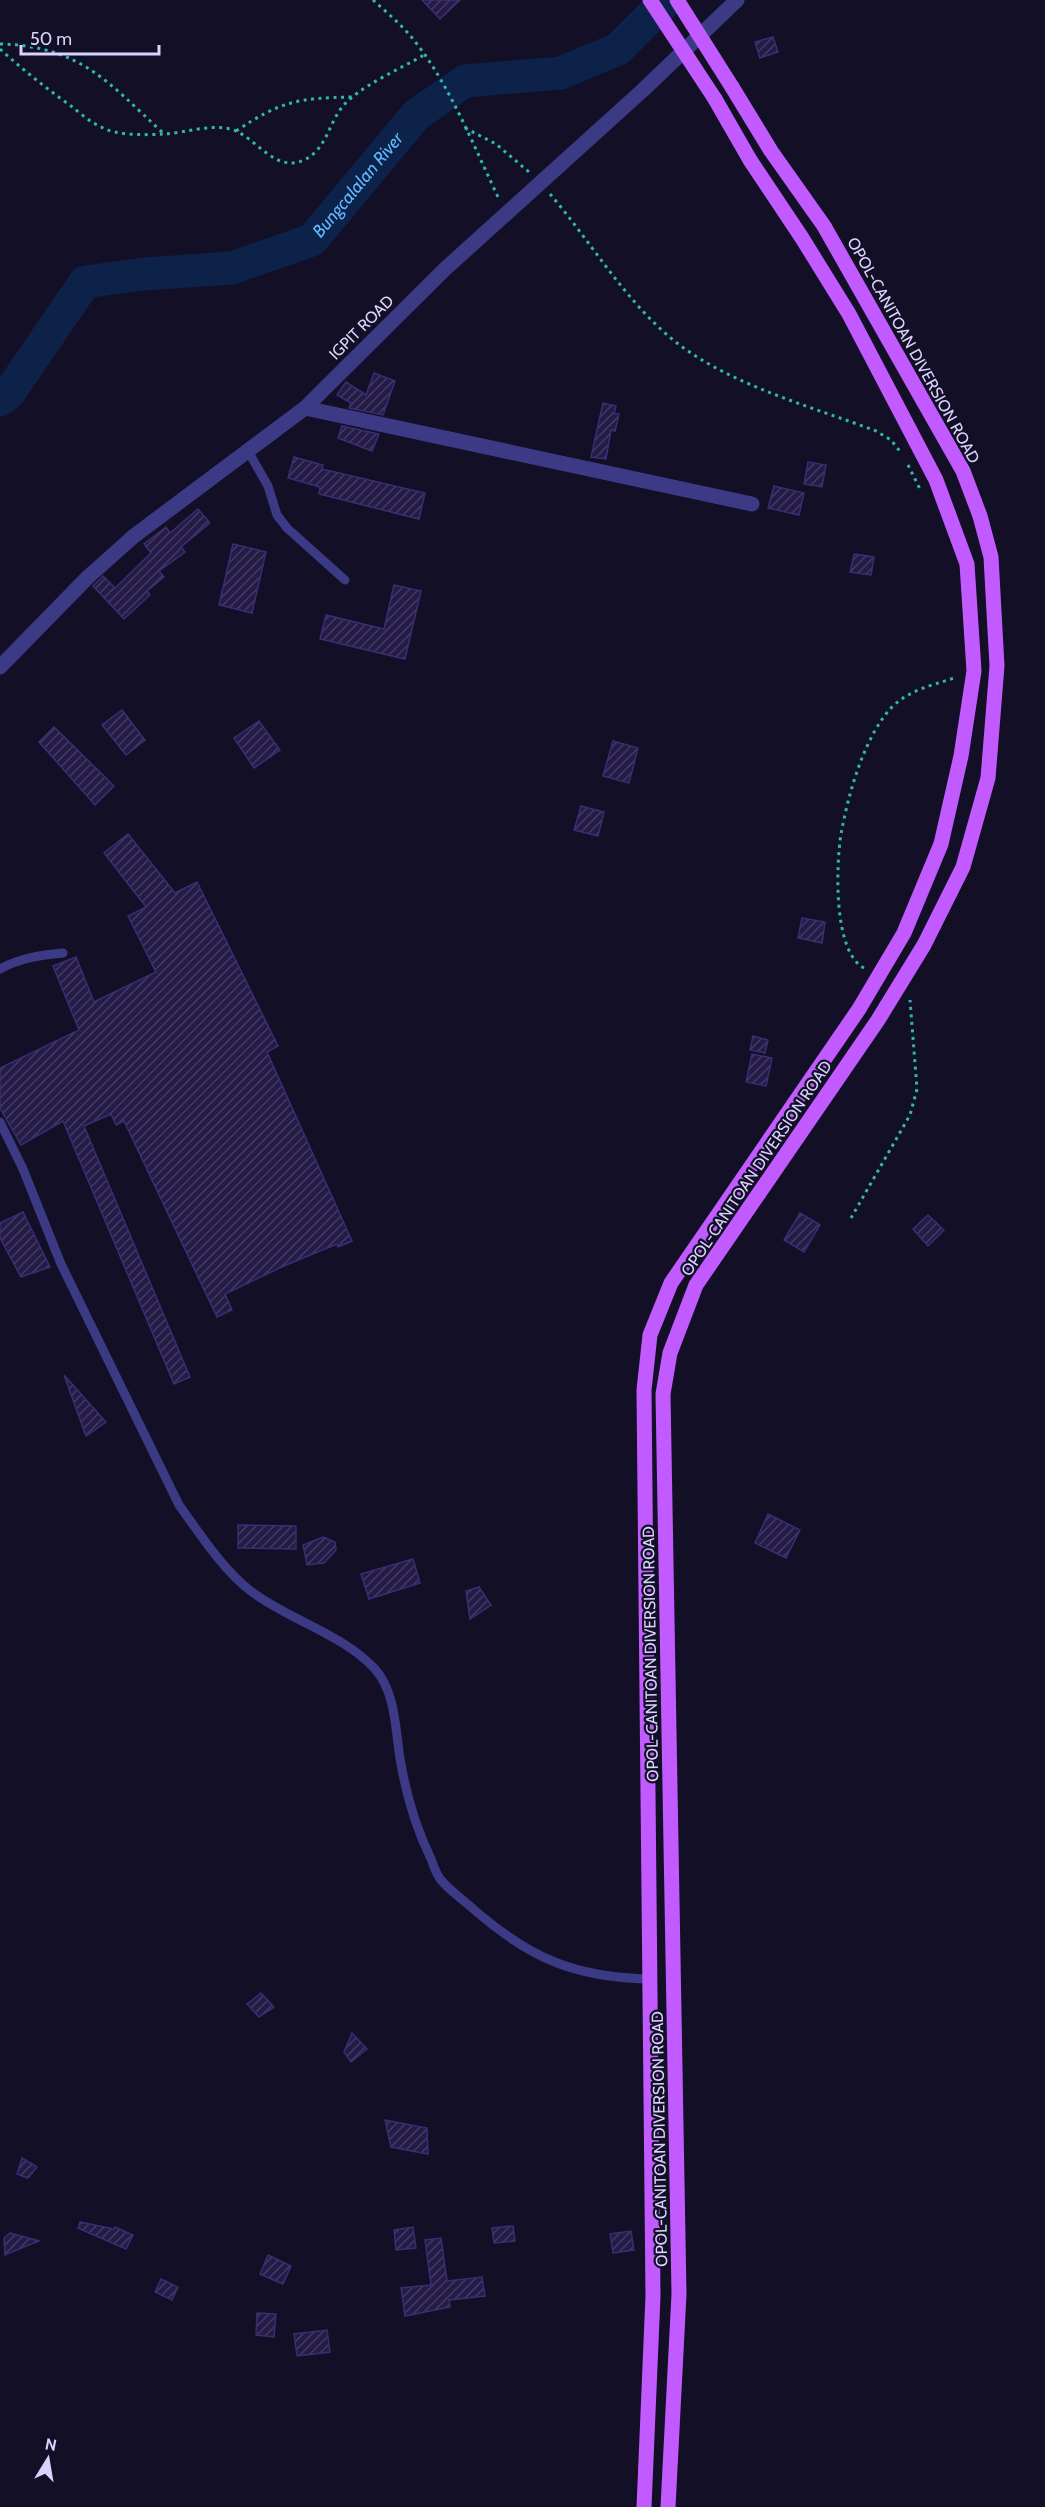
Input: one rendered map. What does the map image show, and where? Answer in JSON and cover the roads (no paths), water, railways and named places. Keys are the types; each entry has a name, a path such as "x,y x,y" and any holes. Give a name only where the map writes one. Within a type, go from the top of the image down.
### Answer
{"main road":[{"name":"OPOL-CANITOAN DIVERSION ROAD","path":"644,2507 653,2296 652,1979 644,1390 650,1335 671,1283 879,977 904,933 940,844 961,756 975,671 967,564 936,480 849,314 750,160 716,99 650,0"},
{"name":"OPOL-CANITOAN DIVERSION ROAD","path":"668,2507 679,2294 663,1394 670,1353 696,1285 838,1081 899,986 924,945 963,867 988,778 998,666 991,557 963,471 824,226 677,0"}],"street":[{"name":"IGPIT ROAD","path":"0,667 88,577 134,536 305,408 505,213 642,90 736,0"},
{"path":"305,408 752,504"}],"lane":[{"path":"248,451 268,486 277,515 287,528 345,580"},
{"path":"0,969 14,961 63,953"},
{"path":"0,1122 22,1168 61,1264 179,1505 199,1533 251,1591 304,1624 351,1648 376,1670 392,1701 400,1764 414,1824 440,1879 482,1916 531,1952 567,1968 594,1975 652,1979"}],"waterway":[{"name":"Bungcalalan River","path":"0,400 9,393 85,282 144,274 232,268 312,240 416,115 465,81 561,73 618,49 667,0"}]}
